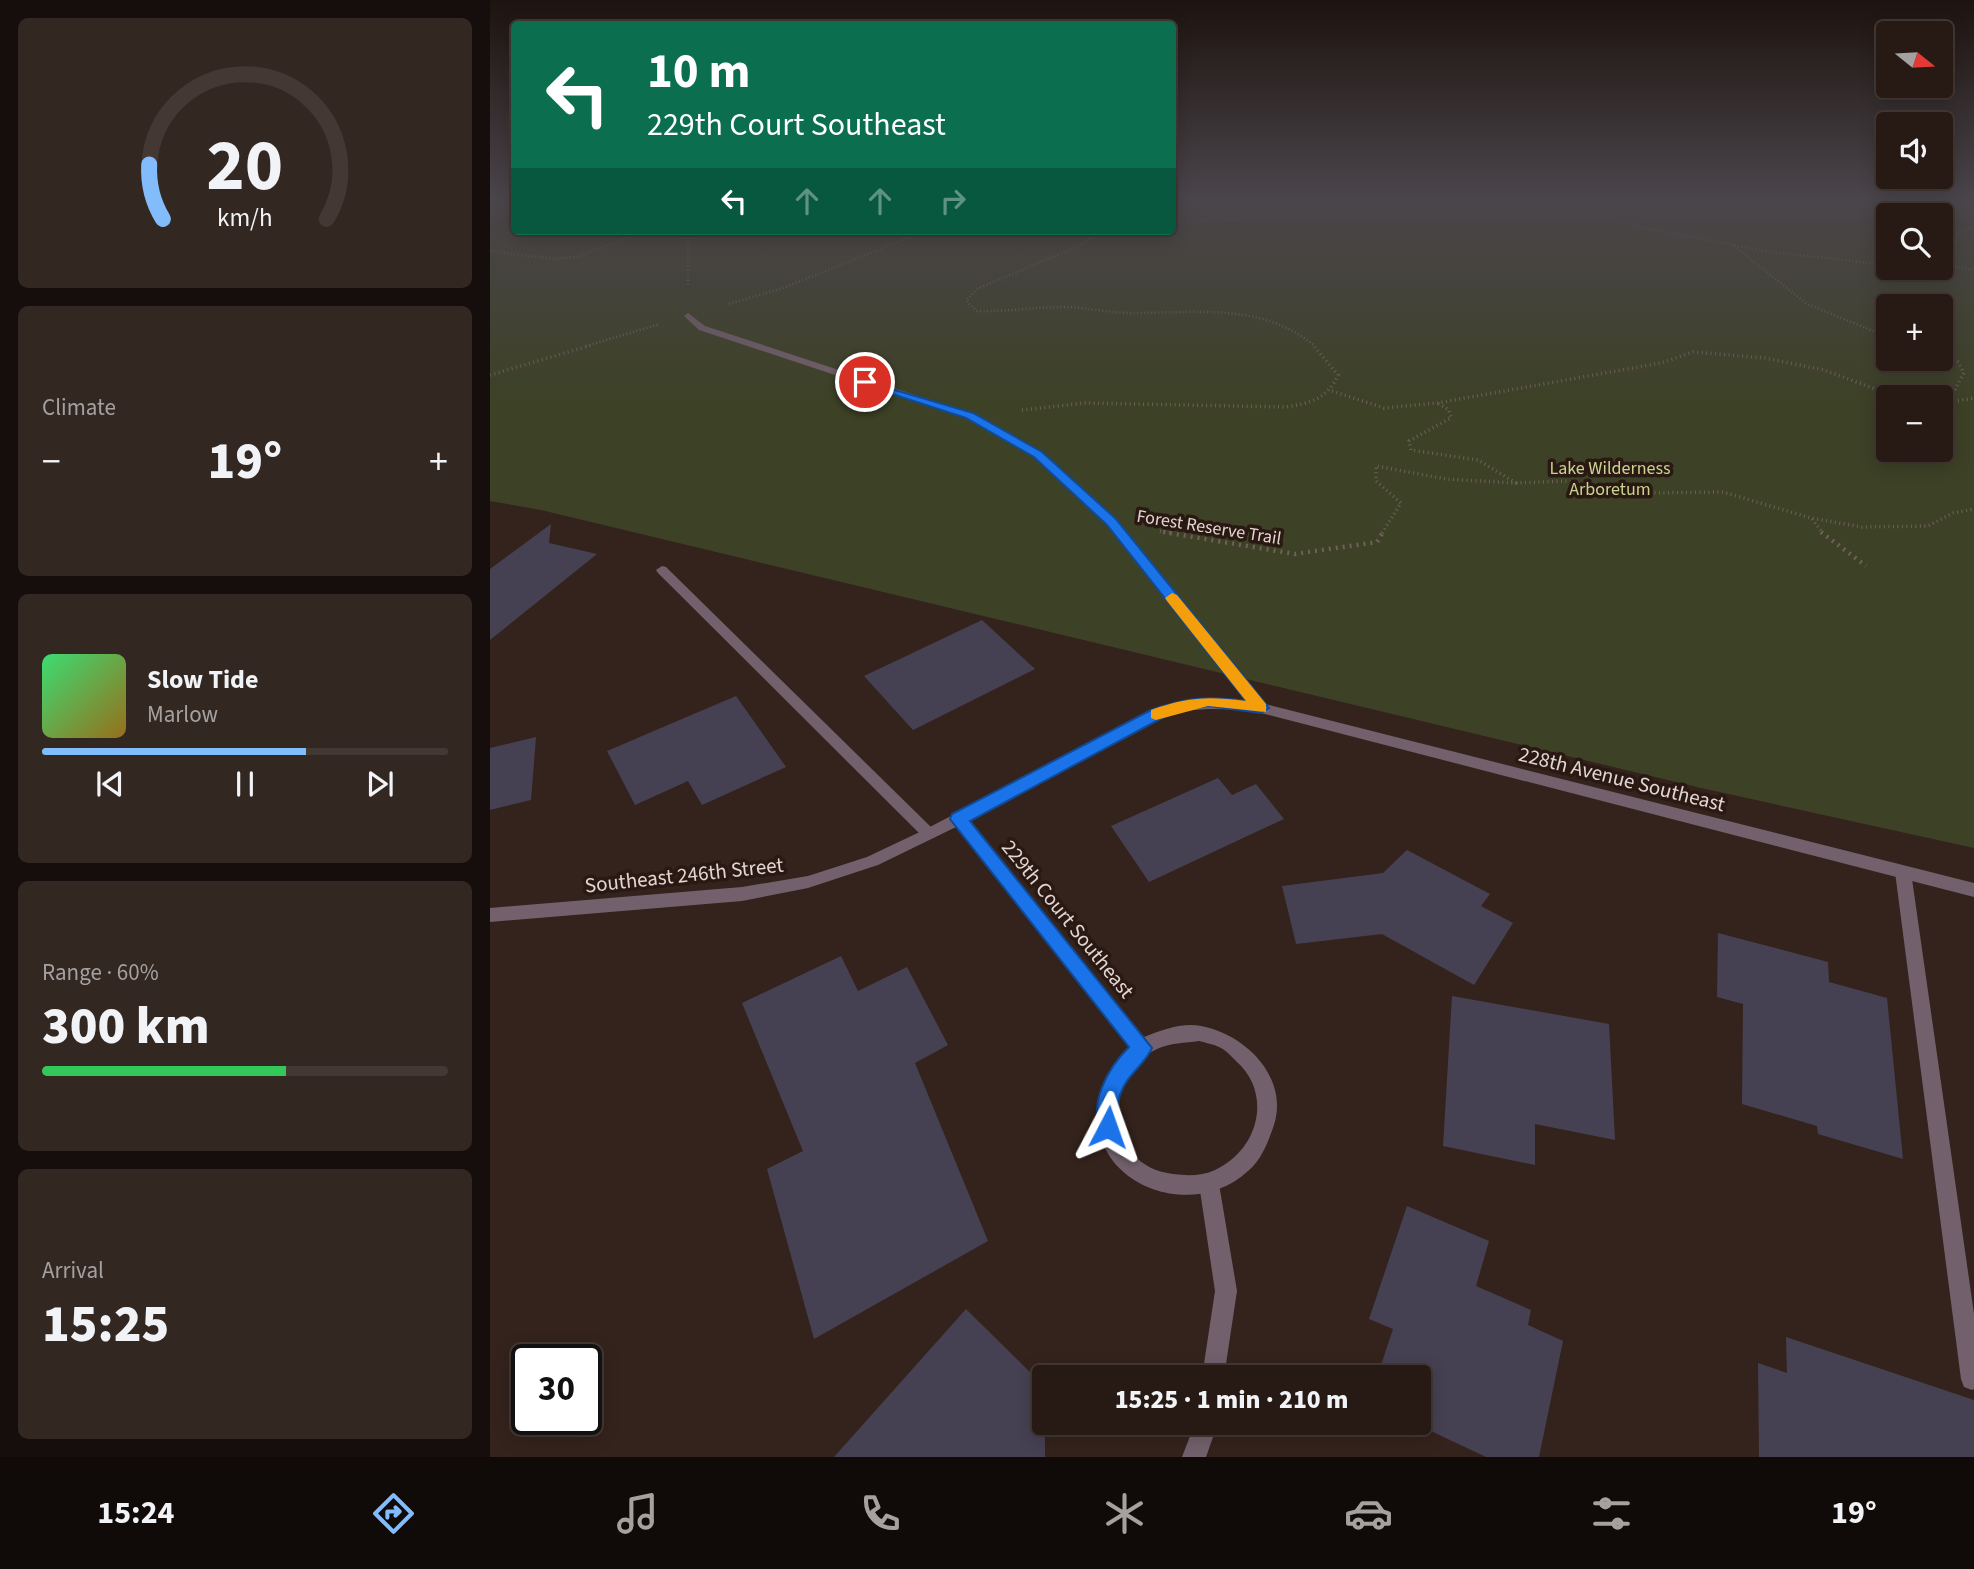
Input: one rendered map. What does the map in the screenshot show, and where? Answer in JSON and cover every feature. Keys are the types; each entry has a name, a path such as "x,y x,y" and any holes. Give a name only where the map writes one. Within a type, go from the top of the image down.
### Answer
{"street":[{"path":"688,316 702,328 970,416 1038,454 1112,522 1261,708"},
{"path":"662,570 929,834"},
{"name":"Southeast 246th Street","path":"490,915 742,894 795,884 872,861 1168,709 1208,701 1261,708"},
{"name":"228th Avenue Southeast","path":"1261,708 1974,890"},
{"name":"229th Court Southeast","path":"958,819 1142,1048"},
{"path":"1903,872 1972,1379"},
{"path":"1199,1033 1227,1042 1251,1060 1265,1085 1268,1115 1259,1144 1238,1169 1209,1184 1175,1187 1145,1177 1121,1156 1108,1127 1109,1097 1121,1070 1142,1048 1169,1035 1199,1033"},
{"path":"1209,1184 1226,1291 1215,1365"},
{"path":"1194,1457 1202,1435"}],"path":[{"path":"688,266 688,316"},
{"path":"970,416 1085,403 1286,407 1317,401 1332,391 1338,375 1327,356 1311,339 1255,316 1220,310 1181,309 1132,313 1064,307 977,311 966,301 976,289 1031,266"},
{"path":"1763,266 1786,289 1812,306 1876,332"},
{"path":"1953,266 1974,270"},
{"path":"1332,391 1384,408 1437,403 1661,363 1693,352 1801,364 1876,390"},
{"path":"1953,360 1958,362 1964,373 1953,393"},
{"path":"1953,401 1974,398"},
{"path":"1437,403 1449,410 1451,418 1417,434 1409,441 1411,450 1474,457 1494,465 1516,483 1566,481 1635,493 1723,492 1811,518 1862,527 1928,527 1953,513 1974,509"},
{"name":"Forest Reserve Trail","path":"1112,522 1119,528 1160,531 1247,548 1295,554 1377,542 1401,503 1376,481 1376,466 1420,477 1475,483 1516,483"},
{"path":"1811,518 1817,528 1850,557 1866,566"}],"green space":[{"name":"Lake Wilderness Arboretum","path":"490,266 1876,266 1876,280 1953,280 1953,266 1974,266 1974,848 1701,788 541,510 490,501"}],"building":[{"path":"551,524 549,543 597,554 490,640 490,569"},
{"path":"982,620 1035,669 913,730 864,676"},
{"path":"736,696 786,767 702,805 688,781 635,805 607,751"},
{"path":"536,737 531,800 490,810 490,748"},
{"path":"1218,778 1232,795 1256,784 1284,819 1149,882 1111,826"},
{"path":"1407,850 1490,894 1481,906 1513,923 1474,985 1382,934 1296,944 1282,886 1383,873"},
{"path":"1718,933 1828,962 1829,982 1887,998 1903,1159 1818,1134 1817,1126 1742,1104 1743,1004 1717,997"},
{"path":"841,956 858,991 907,967 948,1045 915,1063 988,1241 814,1339 767,1169 803,1151 742,1003"},
{"path":"1452,996 1609,1024 1615,1140 1535,1124 1535,1165 1443,1146"},
{"path":"1407,1206 1489,1241 1476,1286 1531,1310 1528,1325 1563,1341 1539,1457 1486,1457 1431,1431 1431,1365 1381,1365 1393,1329 1369,1319"},
{"path":"966,1309 1032,1374 1032,1435 1045,1435 1045,1457 834,1457"},
{"path":"1786,1337 1974,1400 1974,1457 1759,1457 1758,1363 1787,1373"}],"slow traffic":[{"path":"1156,714 1179,705 1208,701 1261,708 1172,598"}],"route":[{"path":"865,382 970,416 1038,454 1112,522 1261,708 1208,701 1179,705 958,819 1142,1048 1121,1070 1109,1097 1108,1127"}]}
